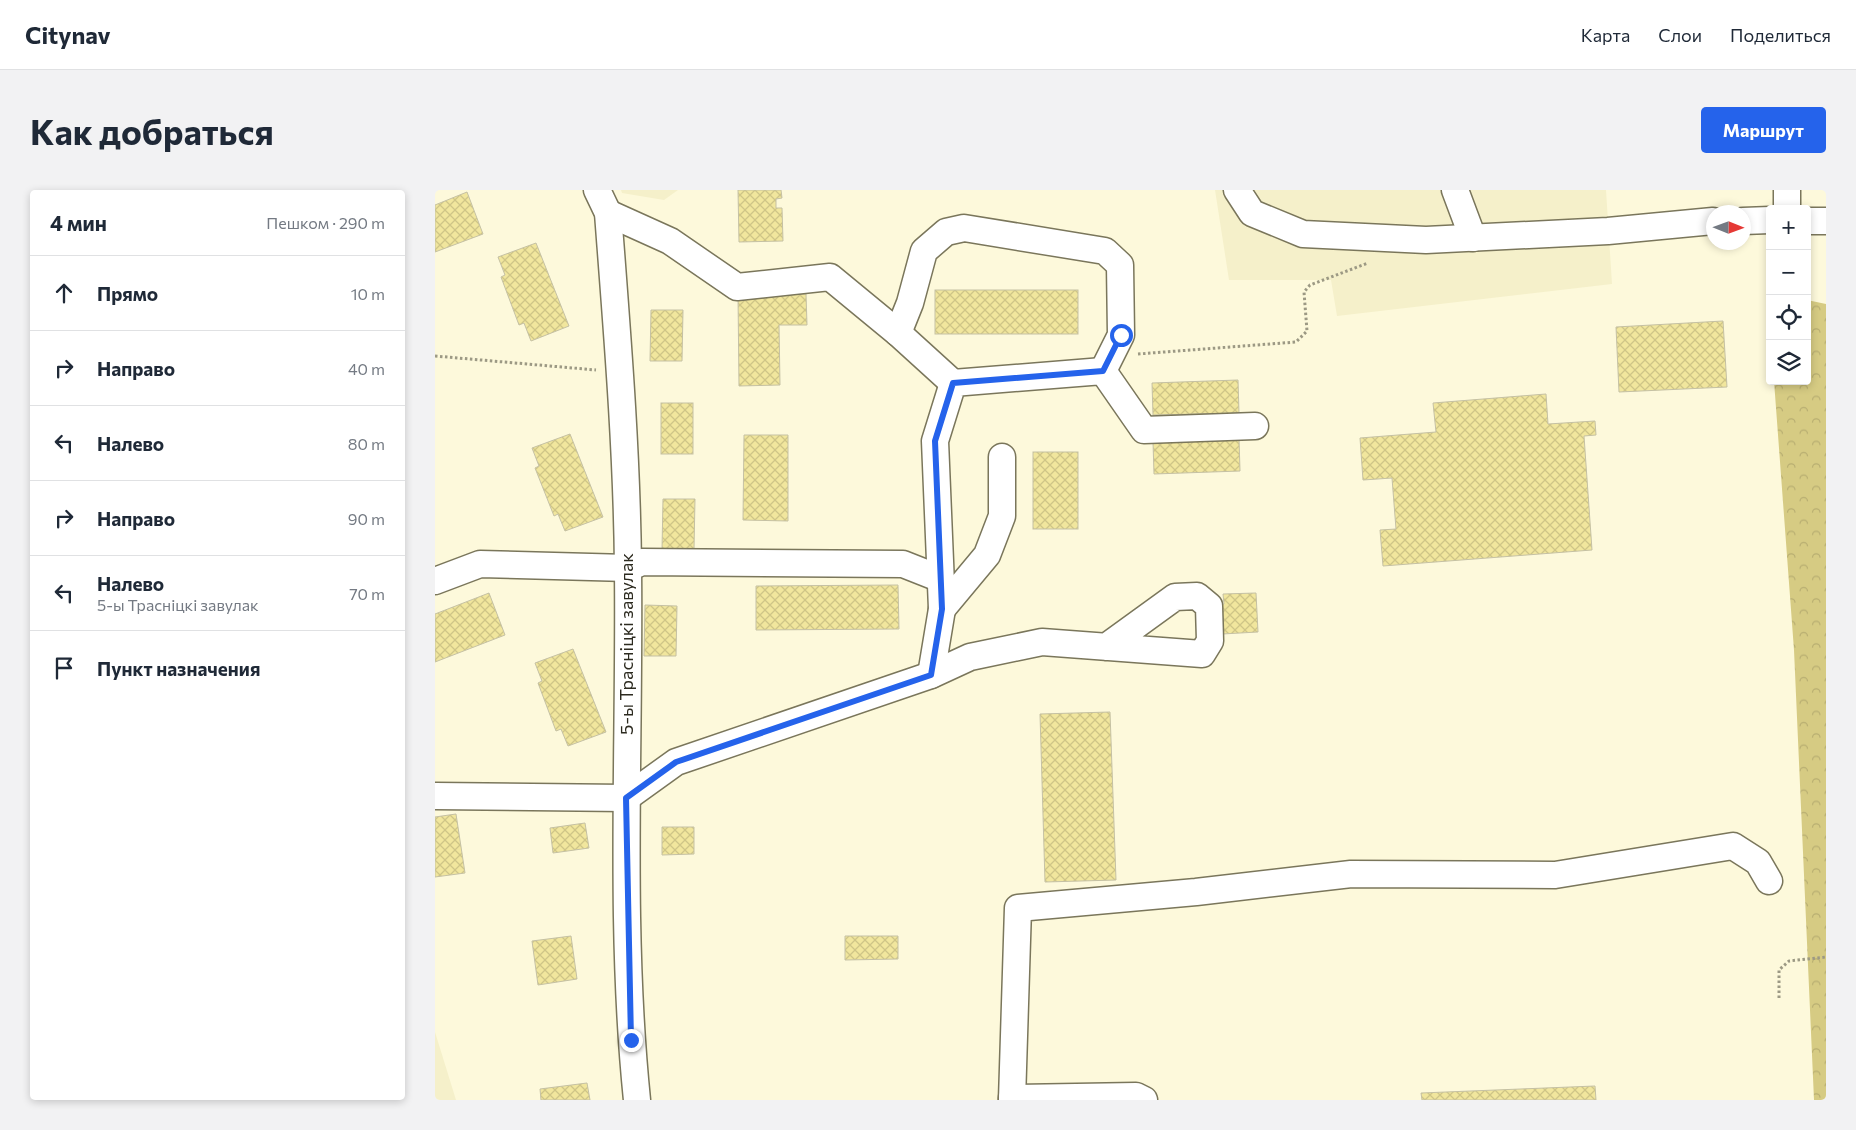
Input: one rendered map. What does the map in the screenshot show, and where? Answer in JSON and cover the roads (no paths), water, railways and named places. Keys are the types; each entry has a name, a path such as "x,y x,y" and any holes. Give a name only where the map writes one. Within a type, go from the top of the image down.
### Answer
{"street":[{"path":"1237,190 1252,213 1303,234 1427,240 1608,232 1706,222"},
{"path":"1455,190 1473,238"},
{"path":"1787,190 1787,205"},
{"path":"602,201 670,241 737,287 830,277 898,333 953,383 1106,364"},
{"name":"5-ы Трасніцкі завулак","path":"602,201 620,372 628,568 626,798 631,1040 637,1100"},
{"path":"1751,221 1766,220"},
{"path":"1811,220 1826,221"},
{"path":"898,333 910,302 924,251 946,232 964,228 1105,251 1120,265 1121,335 1106,364"},
{"path":"1106,364 1144,430 1255,426"},
{"path":"931,675 942,609 935,441 953,383"},
{"path":"942,609 987,555 1002,516 1002,457"},
{"path":"435,581 479,564 628,568 641,562 903,564 941,580"},
{"path":"435,796 626,798 676,762 931,675 970,657 1042,642 1106,647"},
{"path":"1139,1099 1012,1099 1019,908 1351,874 1555,875 1733,846 1759,862 1769,881"}]}
